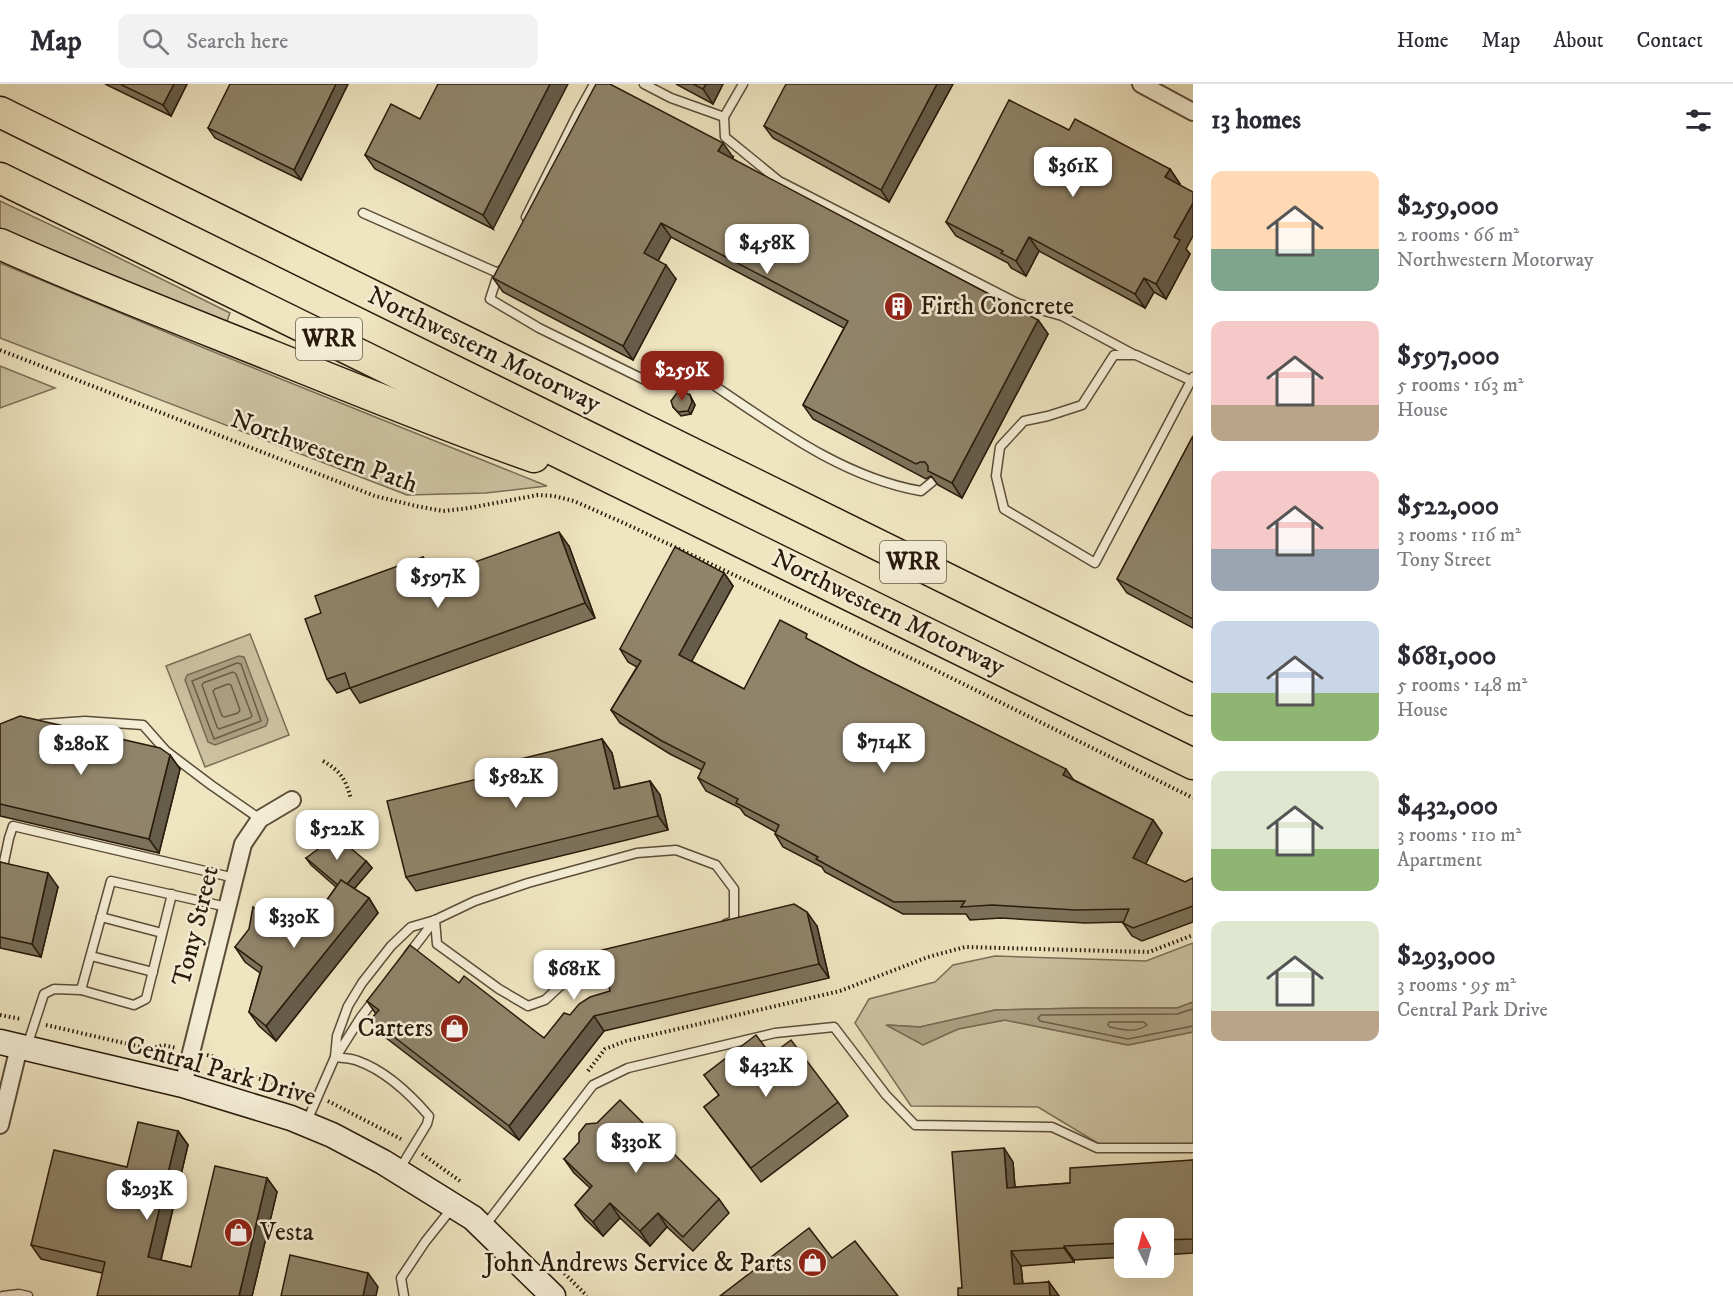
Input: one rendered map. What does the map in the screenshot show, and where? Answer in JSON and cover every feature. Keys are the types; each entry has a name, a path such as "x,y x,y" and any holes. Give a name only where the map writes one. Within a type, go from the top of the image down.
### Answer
{"highway":[{"name":"Northwestern Motorway","path":"0,112 1193,700"},
{"name":"Northwestern Motorway","path":"0,178 1193,764"},
{"path":"0,244 48,266 486,441 658,500"}],"main road":[{"name":"Central Park Drive","path":"15,1046 183,1085 270,1111 333,1136 473,1218 553,1296"}],"street":[{"path":"1141,84 1193,112"},
{"name":"Tony Street","path":"183,1085 243,844 260,819 292,800"},
{"path":"0,1125 15,1046"}],"lane":[{"path":"524,220 594,84"},
{"path":"644,84 671,98 724,117"},
{"path":"743,84 724,117 725,137 779,181 1017,303 1062,316 1136,355 1192,379 1095,563 1004,509 996,476 999,447 1024,421 1082,405 1114,355 1136,355"},
{"path":"363,213 498,273"},
{"path":"503,263 490,299 539,328 651,382 700,376 778,428 850,470 898,487 921,491 932,482"},
{"path":"1017,303 1022,320"},
{"path":"42,724 84,721 142,725 166,750 260,819"},
{"path":"0,882 9,838 14,826 235,878"},
{"path":"335,1057 337,1036 348,1006 362,983 391,946 411,927 435,920 475,901 528,883 637,853 676,850 716,865 734,889 734,921 717,927"},
{"path":"81,990 111,881 227,907"},
{"path":"15,1046 34,1023 44,994 54,989 81,990 134,1005 146,999 172,894"},
{"path":"101,917 162,933"},
{"path":"435,920 437,944 528,1006 545,1000 572,975 620,954"},
{"path":"402,964 435,920"},
{"path":"91,956 153,972"},
{"path":"306,1124 335,1057 381,990"},
{"path":"484,1227 593,1085 628,1068 776,1033 834,1027 886,1095 915,1125 1052,1127 1097,1148 1193,1148"},
{"path":"335,1057 357,1060 376,1070 394,1082 429,1116 427,1124 398,1172"},
{"path":"404,1296 401,1278 453,1206"},
{"path":"3,1296 19,1294 28,1296"}],"path":[{"name":"Northwestern Path","path":"0,350 375,496 443,511 538,495 554,495 574,501 925,665 1193,798"},
{"path":"323,761 342,775 351,799"},
{"path":"0,1015 150,1049 164,1045 173,1047"}],"shaded area":[{"path":"0,201 230,313 225,327 0,230"},
{"path":"0,263 547,486 486,493 407,495 0,338"},
{"path":"0,366 55,388 0,408"},
{"path":"250,634 289,735 205,767 166,666"},
{"path":"1193,943 1193,1002 1177,1008 995,1010 920,1027 888,1025 923,1045 958,1029 1005,1020 1128,1045 1193,1032 1193,1145 1101,1145 1038,1107 911,1106 855,1023 869,999 935,982 953,965 995,956 1146,961"}],"water":[{"path":"239,656 244,657 268,720 266,726 215,745 208,742 185,680 187,675"},
{"path":"1193,1002 1193,1032 1128,1045 1005,1020 958,1029 923,1045 886,1025 920,1027 995,1010 1177,1008"}],"building":[{"path":"120,84 174,84 163,105"},
{"path":"230,84 336,84 294,170 208,128"},
{"path":"438,84 550,84 483,215 365,155 391,104 420,119"},
{"name":"Firth Concrete","path":"596,84 610,84 723,143 718,151 1004,302 1010,312 1017,309 1038,320 952,483 928,471 925,462 916,464 803,405 848,321 661,223 644,253 666,265 623,346 493,278"},
{"path":"693,84 706,84 703,89"},
{"path":"786,84 937,84 881,190 764,126"},
{"path":"1009,100 1069,130 1075,119 1170,169 1165,177 1193,192 1193,203 1174,237 1180,240 1156,284 1144,278 1135,294 1029,237 1016,261 1001,253 1003,251 946,222"},
{"path":"684,392 690,395 692,402 688,411 678,412 671,401 677,393"},
{"path":"1193,436 1193,619 1117,579"},
{"path":"559,532 585,603 350,688 345,673 327,679 305,619 321,613 315,596 423,557 430,578"},
{"path":"675,547 724,573 679,655 744,689 780,620 807,634 806,638 861,667 1066,769 1063,775 1153,820 1133,858 1185,882 1193,878 1193,906 1133,928 1123,923 1129,909 1076,910 992,905 961,907 965,901 894,902 775,834 779,825 736,803 738,799 698,778 705,763 662,741 611,710 641,661 620,649"},
{"path":"20,716 160,748 170,755 149,839 0,804 0,724"},
{"path":"602,739 614,789 650,781 658,816 406,877 387,801 486,777 483,768"},
{"path":"336,836 366,861 347,884 341,880 338,885 306,858"},
{"path":"0,862 48,873 32,944 0,937"},
{"path":"341,880 369,898 266,1026 249,1012 262,967 235,947 249,929 253,907 291,938 309,914 315,917"},
{"name":"Carters","path":"794,904 807,912 819,964 594,1016 509,1126 371,1019 379,1010 367,1001 410,945 459,983 464,976 544,1038 564,1013 570,1015 579,1004 590,997 610,991 602,950"},
{"path":"756,1035 771,1055 791,1040 838,1102 751,1168 704,1107 719,1095 704,1075"},
{"path":"620,1100 719,1199 683,1237 658,1213 640,1231 610,1203 593,1222 575,1205 592,1186 564,1159 579,1142 579,1133 586,1124 597,1123"},
{"path":"138,1122 178,1131 148,1257 191,1267 215,1166 267,1178 239,1296 97,1296 105,1262 31,1245 54,1150 127,1167"},
{"path":"1004,1148 1007,1188 1070,1183 1070,1168 1193,1160 1193,1239 1174,1240 1174,1218 1114,1218 1114,1244 1011,1251 1014,1284 1049,1282 1050,1296 958,1296 958,1288 962,1288 952,1152"},
{"name":"John Andrews Service & Parts","path":"809,1228 832,1258 855,1241 898,1296 720,1296"},
{"path":"290,1255 368,1273 363,1296 281,1296"}],"place":[{"name":"Firth Concrete","path":"899,306"},
{"name":"Carters","path":"454,1028"},
{"name":"Vesta","path":"239,1232"},
{"name":"John Andrews Service & Parts","path":"813,1263"}]}
